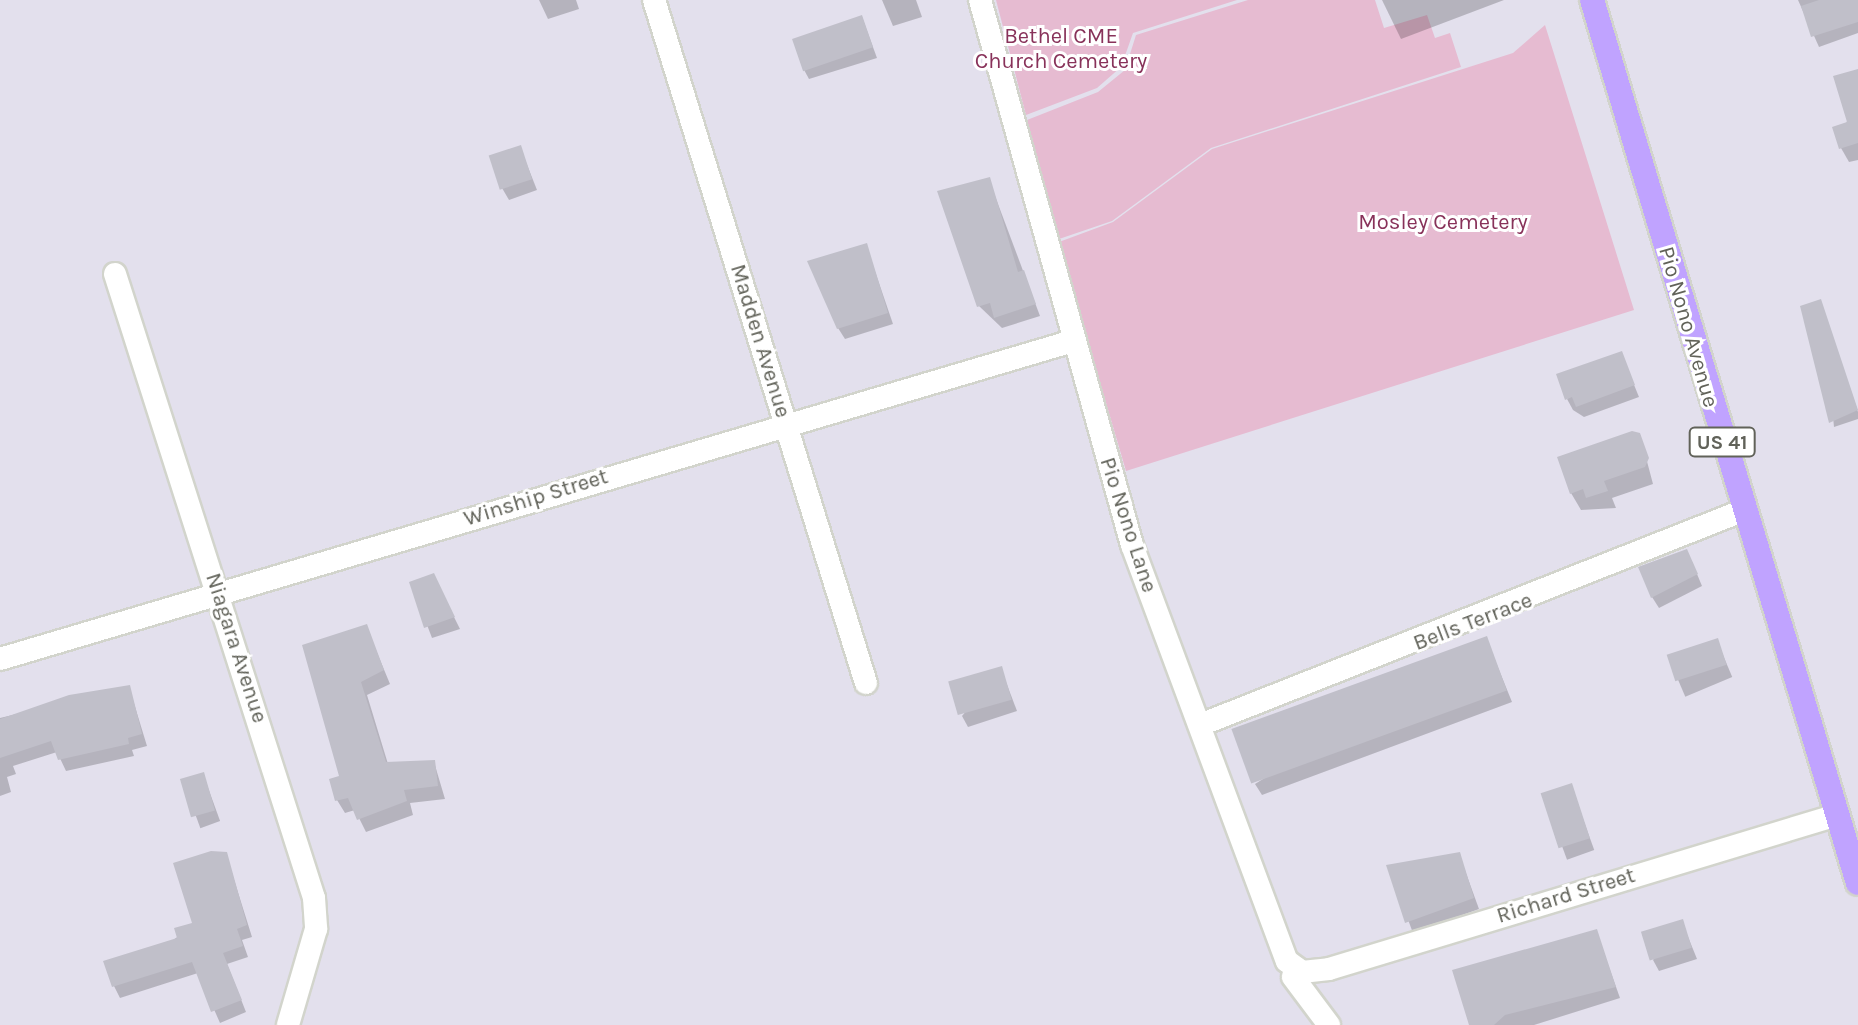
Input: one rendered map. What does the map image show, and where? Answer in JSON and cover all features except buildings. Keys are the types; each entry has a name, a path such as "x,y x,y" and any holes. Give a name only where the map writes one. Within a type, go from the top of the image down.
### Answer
{"main road":[{"name":"Pio Nono Avenue","path":"1592,0 1742,511 1858,883"}],"street":[{"name":"Madden Avenue","path":"654,0 866,683"},
{"name":"Pio Nono Lane","path":"980,0 1132,545 1296,968 1293,977 1329,1025"},
{"name":"Niagara Avenue","path":"115,274 314,898 316,929 288,1025"},
{"name":"Winship Street","path":"0,659 785,422 1073,341"},
{"name":"Bells Terrace","path":"1200,725 1549,594 1742,511"},
{"name":"Richard Street","path":"1296,968 1329,969 1837,815"}],"green space":[{"name":"Bethel CME Church Cemetery","path":"996,0 1237,0 1133,33 1121,67 1097,88 1026,115"},
{"path":"1248,0 1375,0 1384,28 1427,15 1435,38 1450,33 1461,67 1211,148 1112,221 1059,239 1027,120 1098,92 1125,70 1136,35"},
{"name":"Mosley Cemetery","path":"1545,25 1634,310 1126,471 1059,242 1113,222 1212,149 1513,53"}]}
